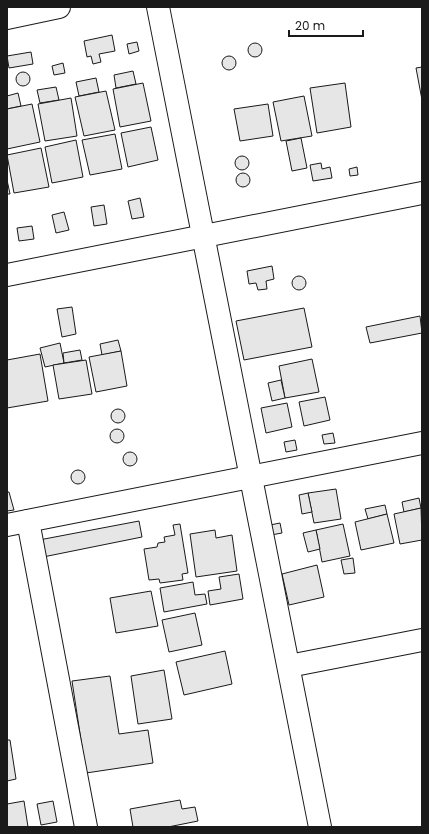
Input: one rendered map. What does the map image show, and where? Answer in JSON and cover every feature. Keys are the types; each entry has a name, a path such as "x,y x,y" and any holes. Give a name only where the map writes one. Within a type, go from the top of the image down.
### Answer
{"street":[{"path":"7,18 59,7"},
{"path":"158,7 320,827"},
{"path":"7,276 422,193"},
{"path":"86,827 17,523 422,443"},
{"path":"289,666 422,640"}],"building":[{"path":"112,35 115,51 99,54 101,62 93,64 91,56 87,57 84,41"},
{"path":"137,42 139,51 129,54 127,44"},
{"path":"255,43 260,45 262,50 260,55 255,57 250,55 248,50 250,45"},
{"path":"31,52 33,64 9,68 7,56"},
{"path":"229,56 234,58 236,63 234,68 229,70 224,68 222,63 224,58"},
{"path":"63,63 65,73 54,75 52,66"},
{"path":"422,67 422,100 416,68"},
{"path":"133,71 136,84 116,88 114,75"},
{"path":"23,72 28,74 30,79 28,84 23,86 18,84 16,79 18,74"},
{"path":"96,78 99,92 79,96 76,82"},
{"path":"143,83 151,121 120,127 113,89"},
{"path":"345,83 351,127 317,133 310,88"},
{"path":"56,87 59,100 40,103 37,90"},
{"path":"106,91 115,130 84,136 75,97"},
{"path":"18,93 21,106 7,109 7,96"},
{"path":"304,96 312,136 281,141 273,102"},
{"path":"71,98 77,136 45,141 38,104"},
{"path":"32,104 40,142 7,149 7,109"},
{"path":"268,104 273,136 240,141 234,109"},
{"path":"151,127 158,160 128,167 121,133"},
{"path":"115,134 122,169 90,175 82,140"},
{"path":"301,138 307,168 292,171 286,141"},
{"path":"76,140 83,177 52,183 45,147"},
{"path":"41,148 49,187 14,193 7,155"},
{"path":"242,156 247,158 249,163 247,168 242,170 237,168 235,163 237,158"},
{"path":"321,163 322,169 330,167 332,178 313,181 310,165"},
{"path":"357,167 358,175 350,176 349,169"},
{"path":"243,173 248,175 250,180 248,185 243,187 238,185 236,180 238,175"},
{"path":"7,180 10,194 7,194"},
{"path":"140,198 144,217 132,219 128,201"},
{"path":"104,205 107,224 94,226 91,207"},
{"path":"64,212 69,230 56,233 52,215"},
{"path":"32,226 34,239 19,241 17,228"},
{"path":"272,266 274,279 266,281 267,289 258,290 256,283 249,284 247,271"},
{"path":"299,276 304,278 306,283 304,288 299,290 294,288 292,283 294,278"},
{"path":"72,307 76,334 62,337 57,309"},
{"path":"304,308 312,347 244,360 236,321"},
{"path":"420,316 422,333 370,343 366,327"},
{"path":"118,340 121,351 102,355 100,344"},
{"path":"60,343 64,363 45,367 40,348"},
{"path":"80,350 82,360 64,363 63,353"},
{"path":"121,351 127,386 96,392 89,357"},
{"path":"40,354 48,401 7,408 7,360"},
{"path":"312,359 319,392 285,398 279,366"},
{"path":"86,360 92,394 59,399 53,365"},
{"path":"281,380 285,398 272,401 268,383"},
{"path":"325,397 330,420 304,426 299,402"},
{"path":"287,403 292,427 266,433 261,408"},
{"path":"118,409 123,411 125,416 123,421 118,423 113,421 111,416 113,411"},
{"path":"117,429 122,431 124,436 122,441 117,443 112,441 110,436 112,431"},
{"path":"333,433 335,443 324,444 322,435"},
{"path":"295,440 297,450 286,452 284,442"},
{"path":"130,452 135,454 137,459 135,464 130,466 125,464 123,459 125,454"},
{"path":"78,470 83,472 85,477 83,482 78,484 73,482 71,477 73,472"},
{"path":"336,489 341,519 314,523 308,493"},
{"path":"7,492 9,492 14,510 7,511"},
{"path":"308,493 312,512 302,514 299,495"},
{"path":"419,498 421,508 404,512 402,502"},
{"path":"385,505 387,514 368,519 365,509"},
{"path":"421,508 422,540 400,544 394,514"},
{"path":"387,514 394,543 361,550 355,522"},
{"path":"139,521 142,537 43,557 39,540"},
{"path":"280,523 282,533 271,535 270,525"},
{"path":"180,524 188,573 182,574 183,580 160,583 159,579 149,580 144,549 157,547 158,543 165,542 164,537 175,535 173,525"},
{"path":"343,524 350,556 322,562 316,530"},
{"path":"215,530 216,538 232,535 237,571 196,577 190,534"},
{"path":"316,530 320,549 308,552 303,533"},
{"path":"353,558 355,573 344,574 341,560"},
{"path":"317,565 324,597 289,605 282,574"},
{"path":"239,574 243,599 210,605 208,591 221,589 219,577"},
{"path":"193,582 195,595 205,594 207,604 164,612 160,588"},
{"path":"151,591 158,626 116,633 110,598"},
{"path":"195,613 202,645 169,652 162,620"},
{"path":"225,651 232,684 184,695 176,662"},
{"path":"164,670 172,719 138,724 131,676"},
{"path":"110,676 119,734 148,730 153,763 86,773 72,681"},
{"path":"7,740 10,740 16,779 7,781"},
{"path":"180,800 182,809 195,807 198,821 168,827 133,827 130,809"},
{"path":"24,801 28,827 7,827 7,804"},
{"path":"53,801 57,822 41,825 37,804"}]}
